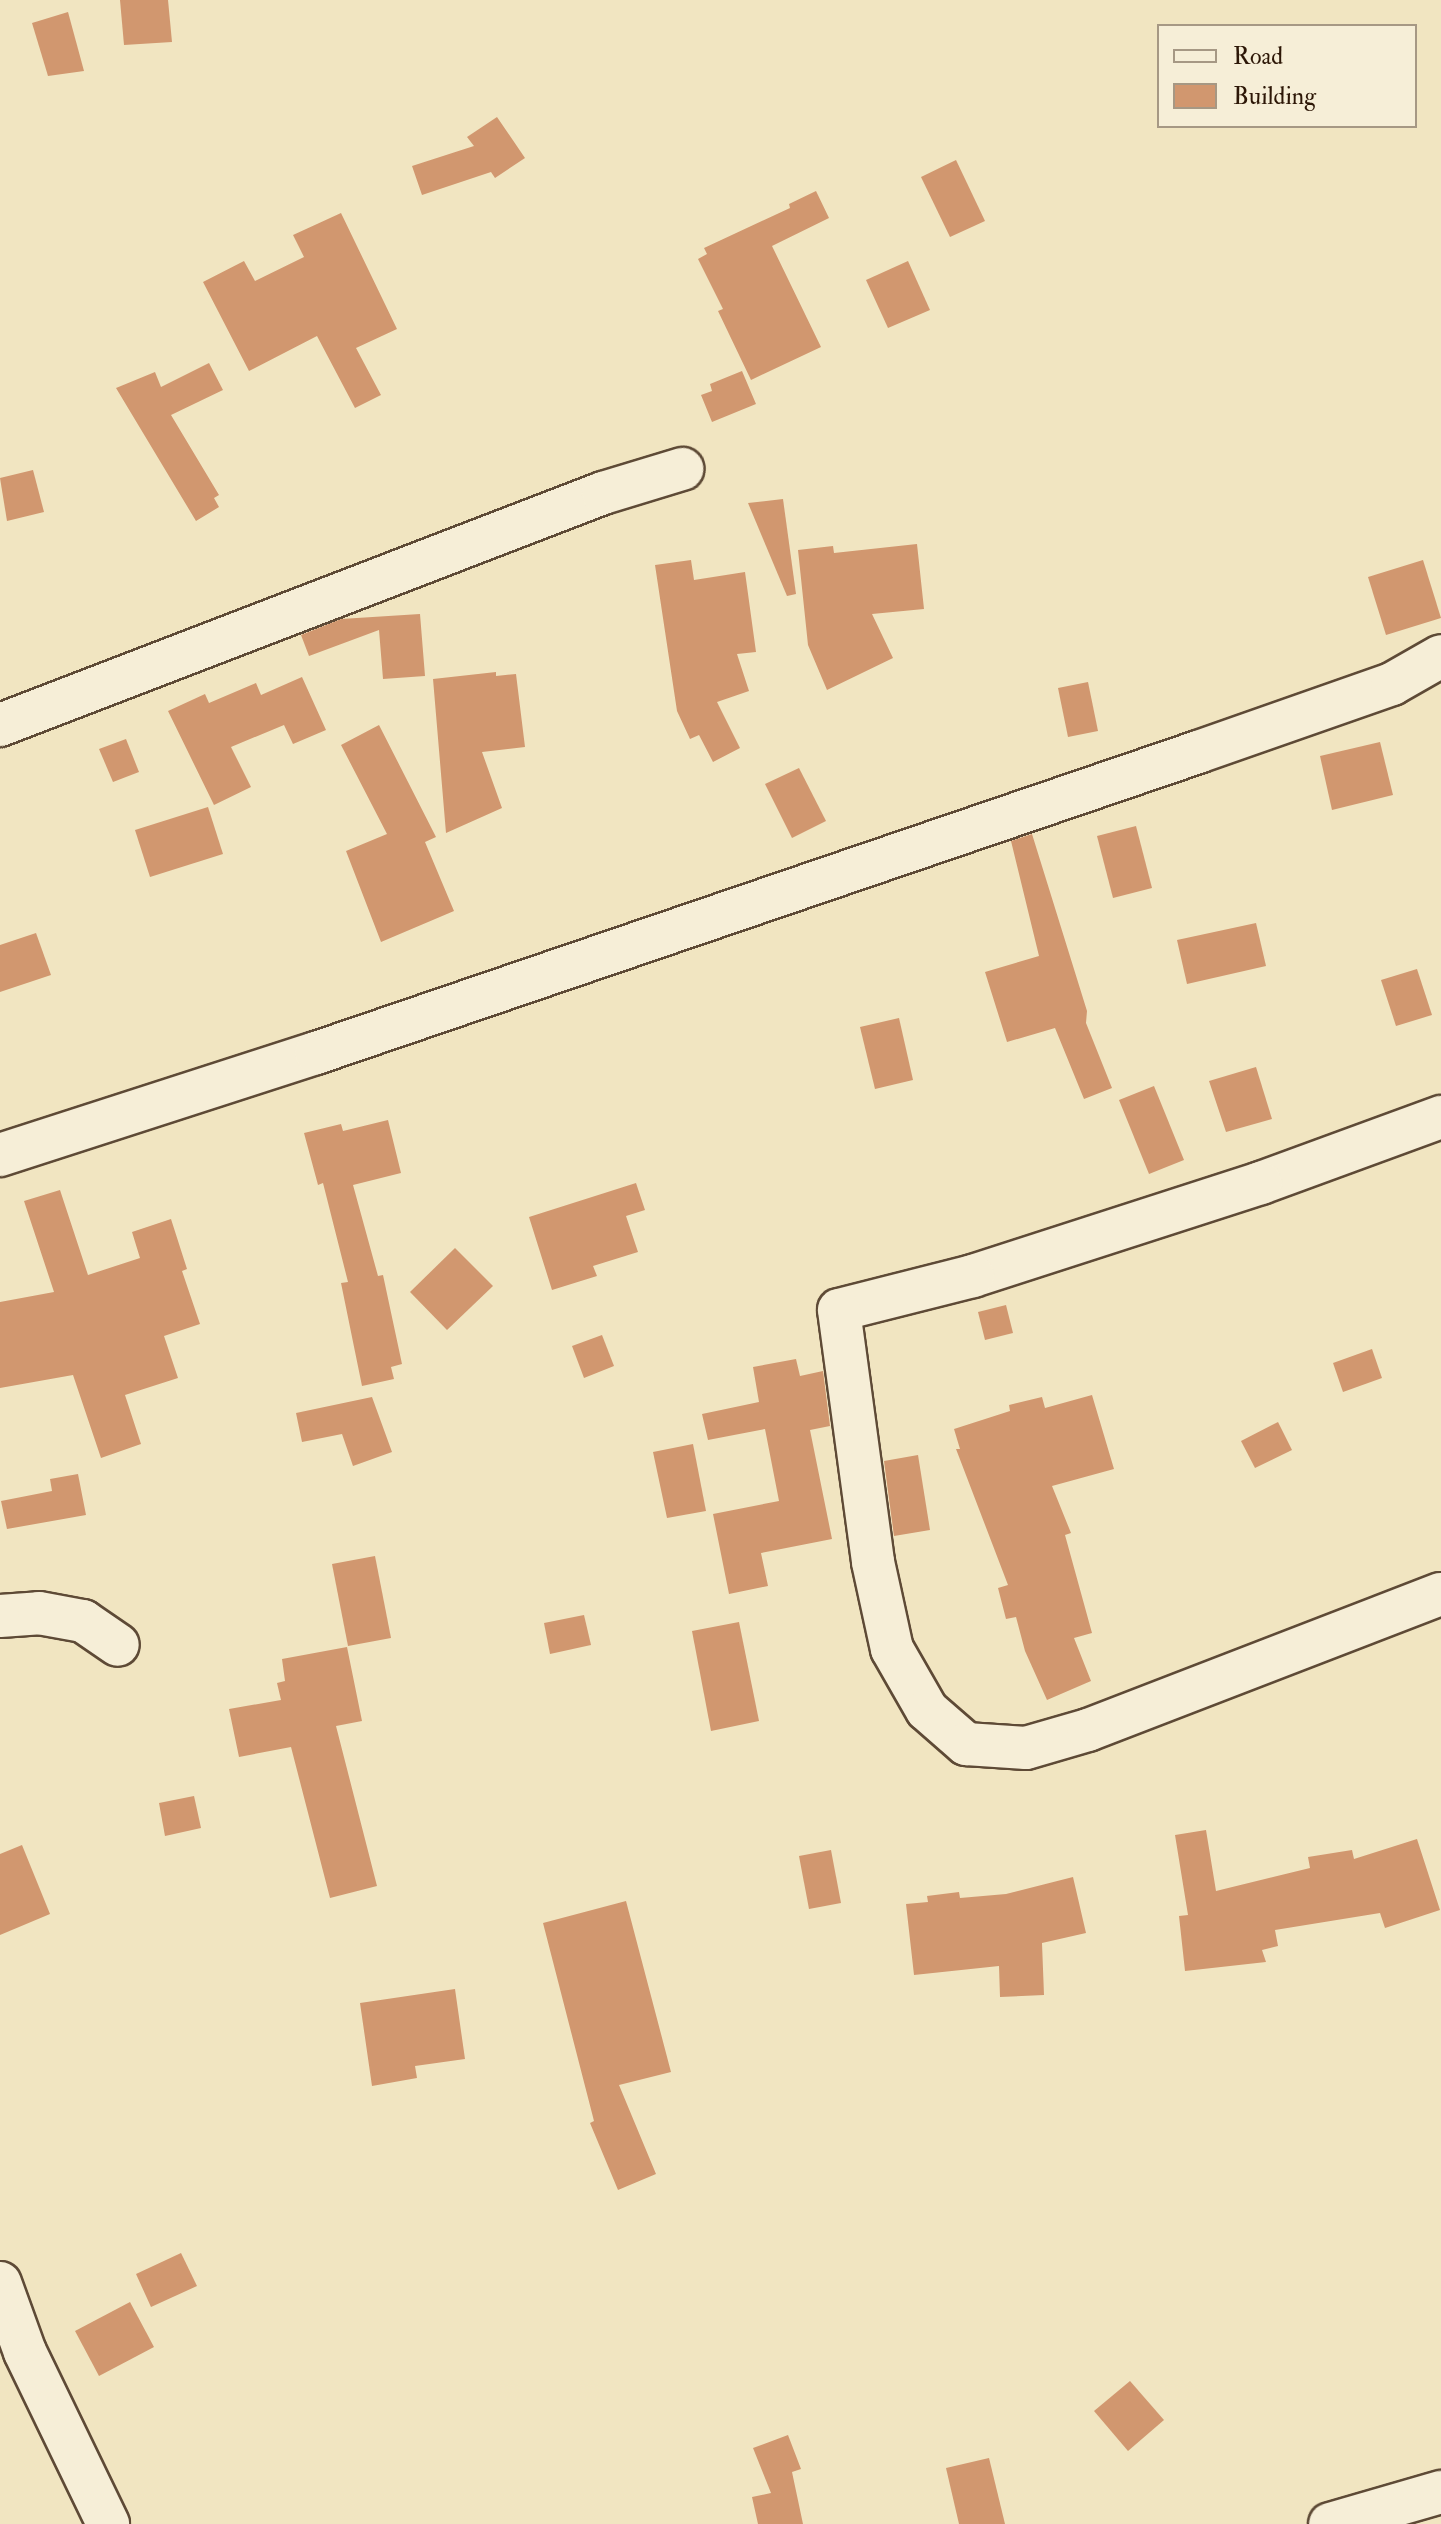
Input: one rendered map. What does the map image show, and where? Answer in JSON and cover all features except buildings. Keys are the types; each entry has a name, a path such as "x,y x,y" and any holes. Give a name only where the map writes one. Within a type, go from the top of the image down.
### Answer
{"street":[{"path":"0,725 603,493 682,469"},
{"path":"0,1155 316,1053 1198,752 1392,684 1441,656"},
{"path":"1441,1117 1261,1183 973,1276 839,1310 873,1562 892,1649 927,1710 966,1744 1026,1748 1088,1730 1441,1594"},
{"path":"0,1616 39,1613 83,1621 118,1645"},
{"path":"0,2283 25,2352 108,2524"},
{"path":"1330,2524 1441,2492"}]}
